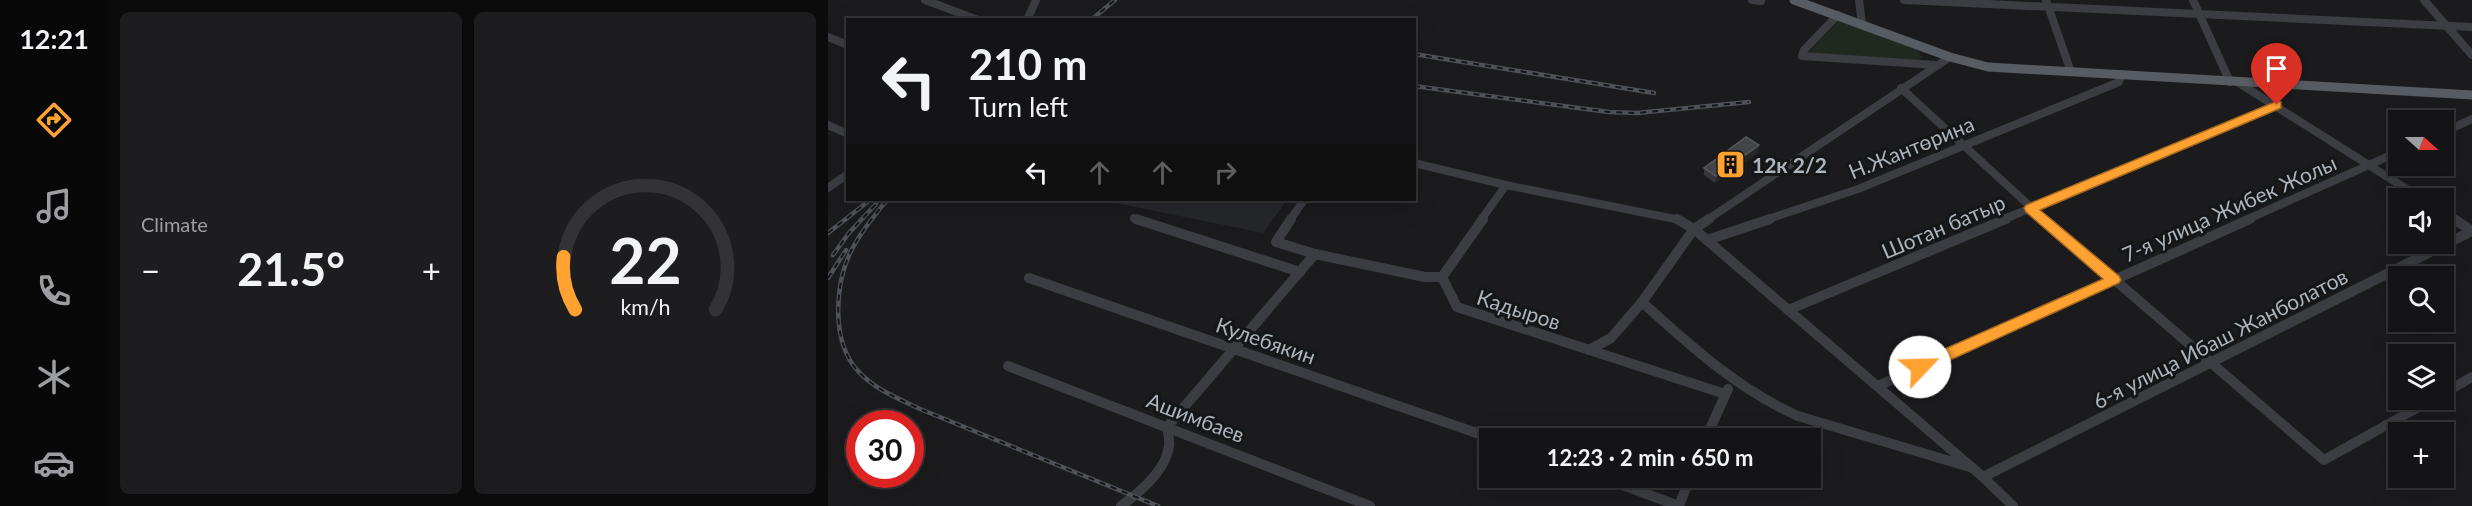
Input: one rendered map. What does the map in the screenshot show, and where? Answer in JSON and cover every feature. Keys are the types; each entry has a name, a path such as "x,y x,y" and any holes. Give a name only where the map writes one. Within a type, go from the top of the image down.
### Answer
{"main road":[{"path":"1794,0 1950,57 1988,67 2472,95"}],"street":[{"path":"924,0 973,18"},
{"path":"1028,18 1036,0"},
{"path":"1752,0 1761,1"},
{"path":"1859,0 1862,24"},
{"path":"1904,0 2472,27"},
{"path":"2046,0 2072,72"},
{"path":"2193,0 2235,83 2277,105 2406,188"},
{"path":"2424,0 2472,55"},
{"path":"1838,15 1804,50 1802,56 1936,65"},
{"path":"828,37 846,44"},
{"path":"1589,350 1611,338 1642,302 1694,229 1950,57"},
{"name":"Н.Жантөрина","path":"1707,240 1858,189 2119,82 2122,75"},
{"path":"1901,88 2031,208 2324,460 2413,410"},
{"name":"Шотан батыр","path":"1788,310 2277,105"},
{"path":"2454,127 2472,119"},
{"path":"828,125 846,133"},
{"name":"7-я улица Жибек Жолы","path":"1878,386 2388,156"},
{"path":"1416,164 1678,219 1694,229 1878,386 1973,468 2013,506"},
{"path":"828,188 846,175"},
{"path":"1303,201 1276,242 1316,254 1425,277 1442,277 1506,185"},
{"path":"1134,218 1300,272"},
{"path":"2454,219 2472,231"},
{"name":"6-я улица Ибаш Жанболатов","path":"1983,477 2472,231"},
{"path":"1121,506 1135,497 1153,475 1169,449 1167,427 1316,254"},
{"name":"Кадыров","path":"1442,277 1457,308 1725,394"},
{"name":"Кулебякин","path":"1029,278 1479,434"},
{"path":"1642,302 1731,381 1771,406 1973,468"},
{"name":"Ашимбаев","path":"1008,366 1370,506"},
{"path":"2454,387 2472,377"},
{"path":"1710,428 1731,381"},
{"path":"1631,488 1679,506 1686,488"}],"shaded area":[{"path":"1840,20 1915,49 1922,57 1917,61 1807,54"},
{"path":"1119,201 1286,201 1263,233 1116,203"}],"building":[{"path":"1746,137 1759,145 1716,176 1704,168"}],"railway":[{"path":"1093,18 1115,0"},
{"path":"1416,54 1654,93"},
{"path":"1416,86 1609,112 1637,113 1749,102"},
{"path":"828,233 869,201"},
{"path":"886,201 867,225 850,253 841,281 838,313 840,330 849,359 858,371 879,388 920,409 1158,506"},
{"path":"833,255 849,233 876,204"},
{"path":"828,278 846,250"}],"place":[{"name":"12к 2/2","path":"1731,164"}],"route":[{"path":"1920,367 2114,280 2031,208 2277,105"}]}
